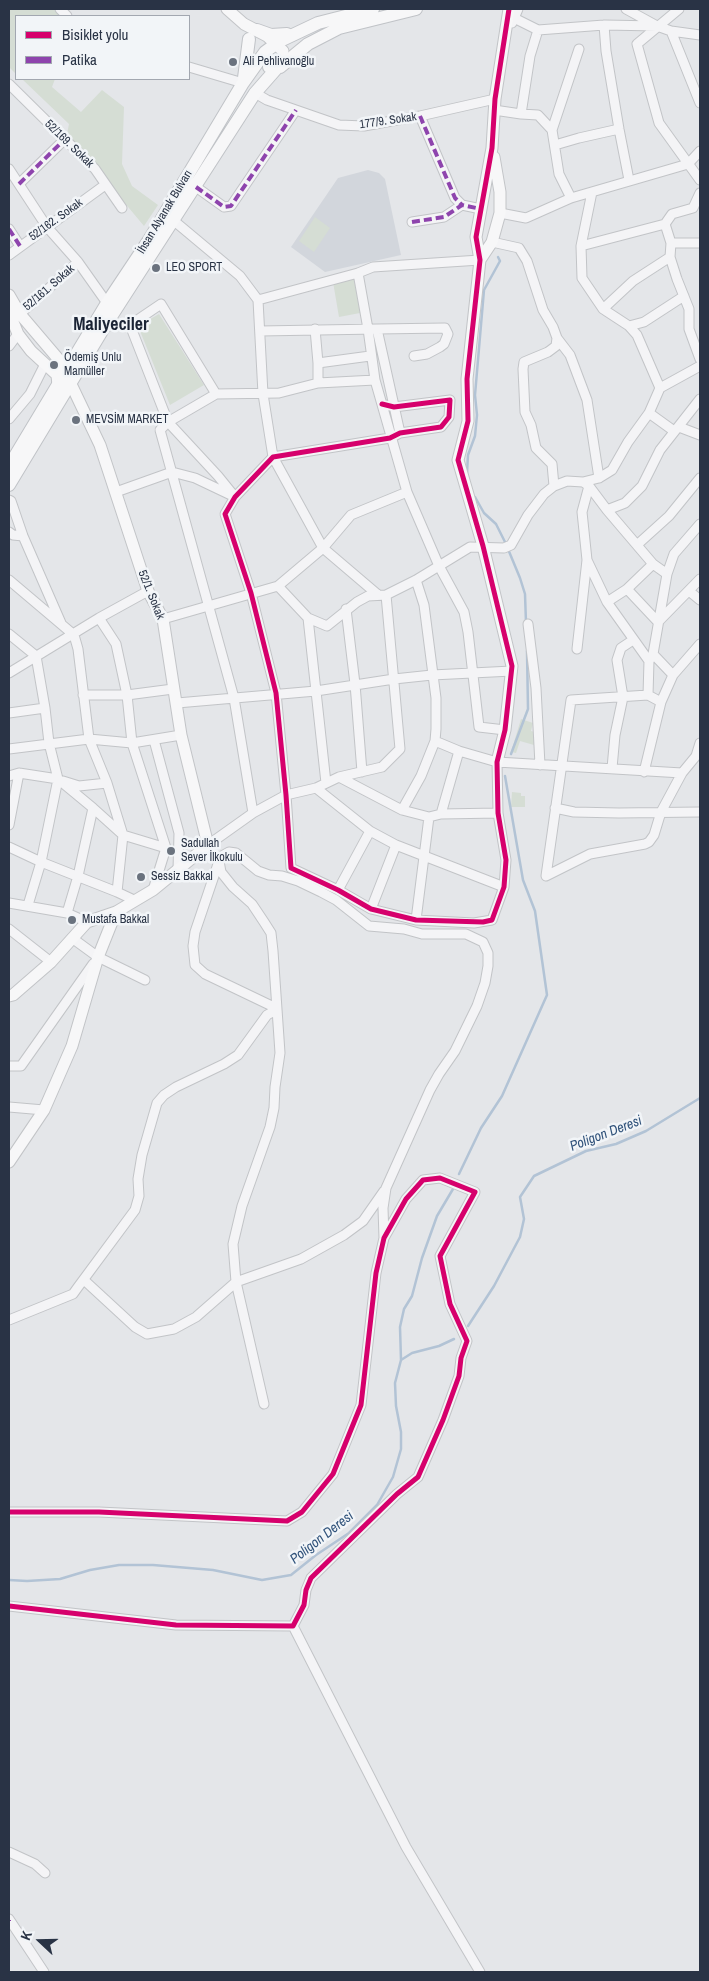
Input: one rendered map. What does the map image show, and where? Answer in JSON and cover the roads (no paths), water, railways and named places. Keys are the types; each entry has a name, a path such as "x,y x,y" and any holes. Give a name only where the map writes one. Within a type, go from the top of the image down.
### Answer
{"main road":[{"name":"İhsan Alyanak Bulvarı","path":"101,323 107,303 149,240 243,83 297,33 318,23 373,9"},
{"name":"İhsan Alyanak Bulvarı","path":"66,373 196,187 255,93 272,56 308,44 340,28 416,9"},
{"path":"243,83 253,34 276,36 297,33"},
{"path":"9,485 60,401 66,373"},
{"path":"9,466 66,373"}],"street":[{"path":"227,9 244,24 272,56"},
{"path":"382,404 394,407 450,400 448,417 441,427 400,433 390,438 273,457 235,497 225,514 251,593 276,693 286,795 290,868 338,890 371,909 416,920 474,923 492,920 504,887 506,860 498,813 497,762 505,730 512,671 502,620 458,460 468,421 466,379 480,260 476,237 492,148 494,104 505,42 512,13 518,9"},
{"path":"626,9 657,26 671,31 700,35"},
{"path":"679,9 637,44 659,123 700,180"},
{"path":"512,13 538,30 604,25 657,26"},
{"path":"604,25 606,51 629,180"},
{"path":"521,114 530,56 538,30"},
{"path":"671,31 696,80 700,103"},
{"path":"253,34 272,56"},
{"path":"571,198 559,174 552,130 579,49"},
{"path":"190,67 243,83"},
{"name":"52/169. Sokak","path":"9,84 95,169 104,185 122,208"},
{"name":"177/9. Sokak","path":"255,93 268,100 339,125 364,126 494,104"},
{"path":"494,104 521,114 538,115 552,130"},
{"path":"196,187 224,207 231,206 296,110"},
{"path":"420,116 455,198 462,205 481,208 488,219 494,219 500,213"},
{"path":"555,145 619,130"},
{"path":"18,184 64,140"},
{"path":"480,260 492,242 500,213 500,192 492,148"},
{"path":"500,213 526,218 571,198 688,164 700,150"},
{"name":"52/161. Sokak","path":"9,169 47,227 78,262 107,303"},
{"name":"52/162. Sokak","path":"9,255 104,185"},
{"path":"592,192 580,246 582,278 603,309 629,326 637,335 660,388"},
{"path":"580,246 665,224 672,214 693,208 700,194"},
{"path":"412,222 444,217 462,205"},
{"path":"9,996 13,995 51,962 87,922 116,912 153,890 208,845 253,813 286,795 316,788 340,777 382,767 400,749 394,679 382,594 323,548 273,457 264,394 258,300 240,276 173,220"},
{"path":"665,224 671,243 670,257 689,309 689,329 700,359"},
{"path":"9,228 20,246"},
{"path":"492,242 519,248 528,260 543,310 570,356 587,400 599,478"},
{"path":"671,243 700,243"},
{"path":"603,309 633,281 670,257"},
{"path":"258,300 358,273 373,267 480,260"},
{"name":"52/161. Sokak","path":"14,313 78,262"},
{"path":"358,273 400,433"},
{"path":"9,295 14,313 13,337 9,346"},
{"path":"629,326 644,322 684,296"},
{"path":"101,323 130,325 161,304 216,394"},
{"path":"14,313 66,373"},
{"path":"130,325 168,422 235,497"},
{"path":"260,331 446,328 448,334 440,347 426,354 414,356"},
{"path":"315,329 318,383"},
{"path":"373,329 370,356 375,380 390,438 407,492 439,566 464,612 479,727 505,730"},
{"path":"13,337 45,364 66,373"},
{"path":"554,486 552,464 536,448 531,425 525,412 523,369 524,362 548,352 556,346 558,338"},
{"path":"318,364 370,356"},
{"path":"9,419 30,394 45,364"},
{"path":"278,586 308,618 326,626 346,609 368,596 382,594 416,580 470,547 508,546 536,504 554,486 567,481 586,484 612,470 628,442 649,413 660,388 700,366"},
{"name":"52/1. Sokak","path":"66,373 100,445 148,591 162,619 181,735 208,845"},
{"path":"253,813 234,698 160,430 168,422 216,394 278,393 318,383 375,380"},
{"path":"60,401 71,398 82,404"},
{"path":"607,510 625,504 642,486 660,450 700,399"},
{"path":"649,413 677,429 700,435"},
{"path":"116,492 172,472 195,478 235,497"},
{"path":"638,544 669,516 700,478"},
{"path":"586,484 654,564 667,574"},
{"path":"577,649 587,560 582,512 586,484"},
{"path":"162,619 278,586 323,548 350,515 407,492"},
{"path":"9,500 61,623"},
{"path":"648,696 651,657 667,574 674,554 700,524"},
{"path":"9,532 13,535 23,536"},
{"path":"587,560 607,602 633,640 673,675"},
{"path":"607,602 627,589 654,564"},
{"path":"658,622 700,579"},
{"path":"9,580 74,635 78,650 89,740 107,783 123,835 117,892"},
{"path":"402,810 421,776 435,741 436,698 424,605 416,580"},
{"path":"627,589 658,622"},
{"path":"9,673 99,618 148,591"},
{"path":"689,591 700,600"},
{"path":"346,609 355,684 362,772"},
{"path":"99,618 116,644 126,695 132,743 166,848 153,890"},
{"path":"308,618 326,783"},
{"path":"528,624 536,688 540,765"},
{"path":"9,634 36,656 49,743 58,779 42,862 28,905"},
{"path":"612,768 614,735 623,697 617,660 622,648 633,640"},
{"path":"644,772 661,702 673,675 700,644"},
{"path":"176,703 316,691 355,684 432,675 512,671"},
{"path":"82,695 126,695 173,689"},
{"path":"661,702 648,696 571,700 546,876 590,854 645,844 654,835 661,812 682,773 696,756 700,743"},
{"path":"9,713 45,708"},
{"path":"9,749 89,740 132,743 181,735"},
{"path":"154,740 180,833 178,870"},
{"path":"435,741 459,751 497,762 682,773"},
{"path":"441,814 459,751"},
{"path":"9,776 19,773 58,779 79,786 107,783"},
{"path":"9,825 19,773"},
{"path":"340,777 402,810 429,817 441,814 498,813"},
{"path":"58,779 123,835 166,848"},
{"path":"316,788 370,831 396,845 504,887"},
{"path":"67,913 78,876 93,808"},
{"path":"555,808 574,812 700,812"},
{"path":"416,920 429,817"},
{"path":"338,890 370,831"},
{"path":"371,909 396,845"},
{"path":"9,847 134,900"},
{"path":"84,1280 135,1327 147,1334 174,1329 196,1317 236,1282 301,1258 344,1235 363,1221 386,1188 430,1090 455,1052 477,1006 485,983 488,953 483,942 466,934 422,934 404,929 369,926 336,900 321,892 298,881 258,871 236,853 228,852 219,861 195,932 193,946 195,965 205,974 276,1009"},
{"path":"219,861 221,872 233,887 252,904 271,934 273,950 280,1053 274,1108 270,1127 242,1206 233,1244 236,1282 264,1404"},
{"path":"9,903 67,913 87,922"},
{"path":"11,1157 44,1110 72,1046 98,957 116,912"},
{"path":"9,929 51,962"},
{"path":"72,938 98,957 145,980"},
{"path":"9,1066 21,1066 98,957"},
{"path":"9,1320 73,1294 135,1210 139,1196 138,1179 142,1155 157,1103 170,1091 238,1055 267,1015 276,1009"},
{"path":"9,1106 44,1110"},
{"path":"293,1626 304,1605 307,1586 311,1578 396,1494 418,1477 459,1376 461,1358 468,1341 450,1304 440,1256 474,1192 440,1178 423,1180 406,1199 384,1238"},
{"path":"9,1512 99,1512 287,1520 302,1512 333,1474 361,1404 376,1273 384,1238 383,1208 386,1188"},
{"path":"383,1208 397,1215"},
{"path":"9,1606 176,1625 293,1626"},
{"path":"293,1626 406,1847 480,1972"},
{"path":"9,1852 35,1864 45,1873"},
{"path":"9,1920 40,1970"}],"waterway":[{"path":"467,473 468,455 475,436 477,415 475,395 484,290 500,261 498,257"},
{"path":"475,497 484,513 496,524 506,544"},
{"path":"508,549 525,594 526,623"},
{"path":"511,754 528,709 527,651"},
{"path":"459,1174 481,1128 502,1096 547,995 535,911 523,880 505,776"},
{"name":"Poligon Deresi","path":"468,1326 494,1286 520,1237 524,1219 520,1197 534,1176 586,1151 616,1144 646,1131 700,1098"},
{"path":"401,1360 400,1327 404,1309 412,1296 422,1258 437,1216 453,1189"},
{"name":"Poligon Deresi","path":"9,1580 60,1579 90,1570 119,1565 153,1565 213,1570 262,1580 291,1575 316,1555 349,1533 377,1505 393,1477 401,1449 401,1432 396,1406 395,1383 401,1360 412,1353 439,1346 454,1339"}],"place":[{"name":"Ali Pehlivanoğlu","path":"233,62"},
{"name":"LEO SPORT","path":"156,268"},
{"name":"Ödemiş Unlu Mamüller","path":"54,365"},
{"name":"MEVSİM MARKET","path":"76,420"},
{"name":"Sadullah Sever İlkokulu","path":"171,851"},
{"name":"Sessiz Bakkal","path":"141,877"},
{"name":"Mustafa Bakkal","path":"72,920"}],"district":[{"name":"Maliyeciler","path":"111,325"}]}
